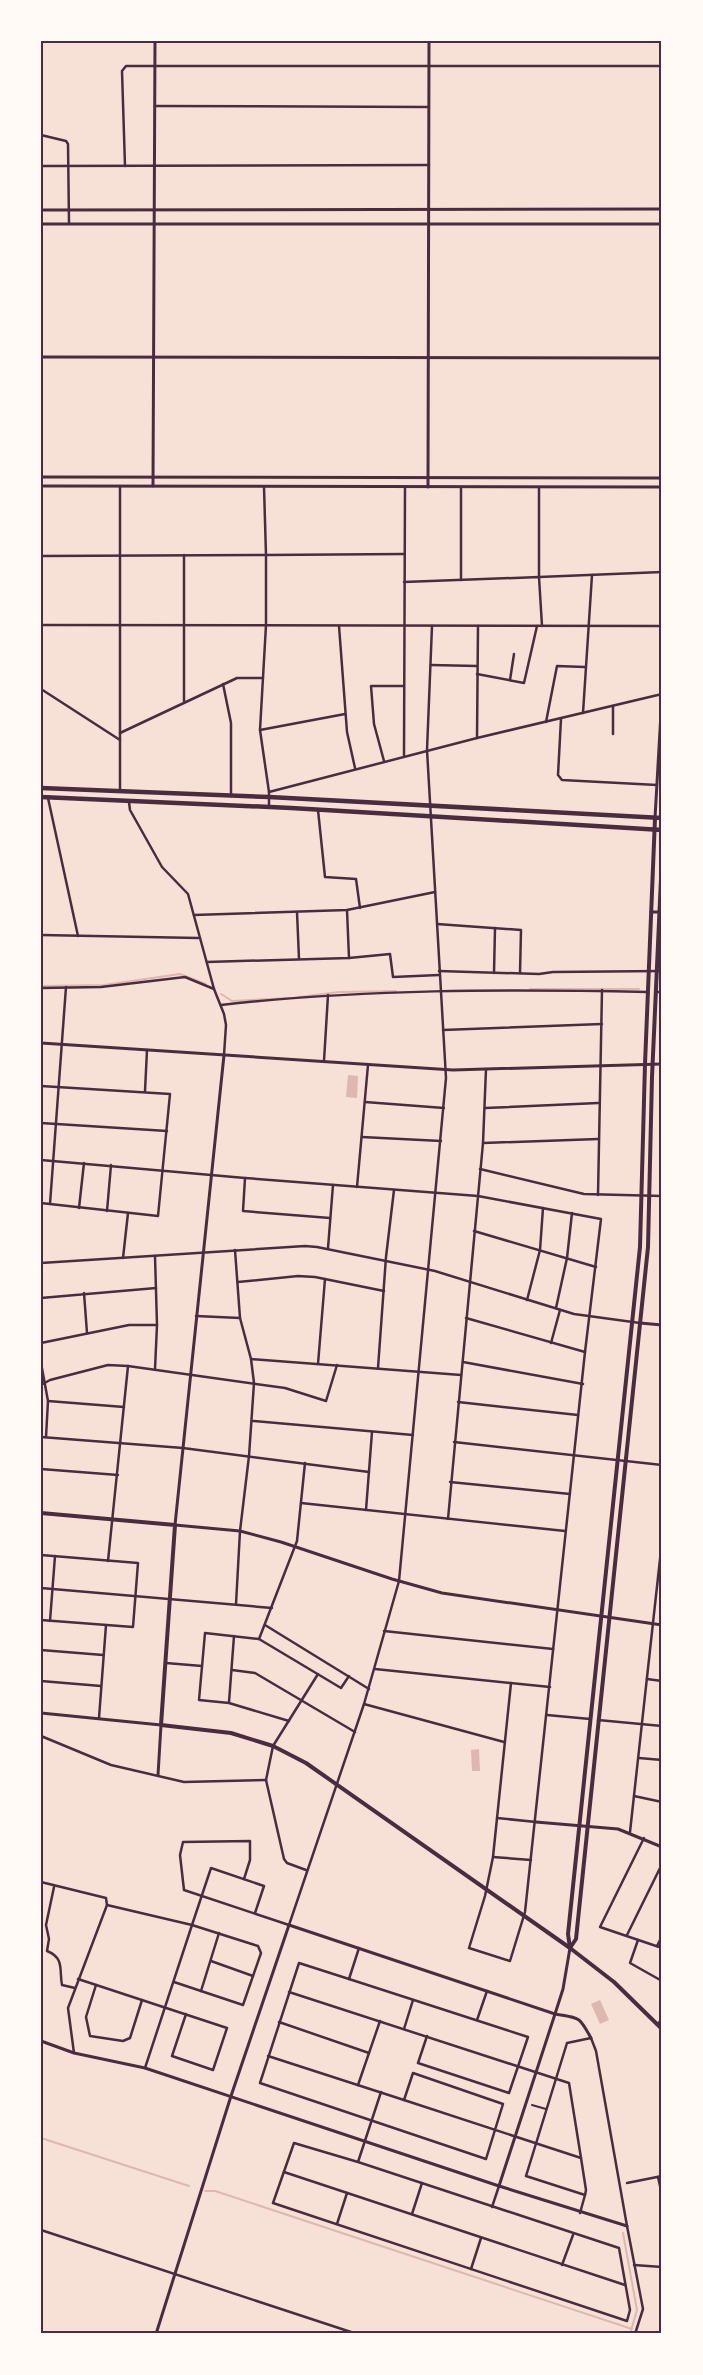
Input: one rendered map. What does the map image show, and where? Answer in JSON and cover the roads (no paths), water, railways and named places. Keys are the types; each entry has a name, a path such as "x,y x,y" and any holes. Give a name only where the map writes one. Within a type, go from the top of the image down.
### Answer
{"main road":[{"path":"41,788 231,796 269,795 431,807 662,818"},
{"path":"41,797 129,802 269,806 662,830"},
{"path":"570,1948 568,1934 633,1322 642,1196 645,1064 656,818"},
{"path":"570,1948 576,1939 648,1248 653,1064 656,992 659,971 662,856"},
{"path":"41,1513 175,1525 161,1725 231,1733 272,1746 306,1763 336,1782 523,1917 570,1948 614,1982 662,2030"}],"street":[{"path":"153,486 154,41"},
{"path":"428,487 429,41"},
{"path":"124,166 122,70 126,66 662,66"},
{"path":"154,106 428,107"},
{"path":"41,135 66,141 68,144 69,224"},
{"path":"41,166 429,165"},
{"path":"41,210 662,209"},
{"path":"41,224 662,224"},
{"path":"41,357 662,358"},
{"path":"41,477 662,478"},
{"path":"41,486 662,487"},
{"path":"120,486 120,792"},
{"path":"264,487 266,626 260,730 269,806"},
{"path":"404,756 405,487"},
{"path":"461,487 461,580"},
{"path":"539,487 539,577 542,626"},
{"path":"41,556 404,554"},
{"path":"184,555 184,702"},
{"path":"404,582 662,572"},
{"path":"583,713 587,626 592,574"},
{"path":"41,625 662,626"},
{"path":"339,626 346,732 355,768"},
{"path":"156,2334 231,2096 306,1870 355,1732 400,1581 446,1069 427,750 432,626"},
{"path":"477,738 478,626"},
{"path":"477,674 524,683 537,626"},
{"path":"510,680 514,654"},
{"path":"431,665 477,666"},
{"path":"546,722 557,666 585,667"},
{"path":"120,733 237,678 263,678"},
{"path":"223,684 231,723 231,796"},
{"path":"384,760 374,724 371,686 404,686"},
{"path":"41,689 120,740"},
{"path":"269,795 384,760 662,694 656,818"},
{"path":"613,706 614,734"},
{"path":"260,730 345,714"},
{"path":"561,719 558,775 562,780 657,785"},
{"path":"48,798 78,936"},
{"path":"129,802 130,810 162,867 185,889 194,915 198,938 226,1025 175,1525 240,1531 295,1546 442,1593 557,1611 662,1624"},
{"path":"318,810 325,877 356,879 360,908"},
{"path":"194,915 347,910 435,892"},
{"path":"347,910 349,958"},
{"path":"297,912 299,960"},
{"path":"652,912 660,912"},
{"path":"437,924 521,930 520,974"},
{"path":"494,973 496,928"},
{"path":"41,935 198,938"},
{"path":"207,962 349,958 390,954 392,977 439,973 520,974 659,971"},
{"path":"41,988 101,987 185,976 214,989"},
{"path":"50,1204 55,1161 66,987"},
{"path":"221,1005 328,995 602,990 648,992"},
{"path":"598,1195 598,1104 602,990"},
{"path":"656,992 662,992"},
{"path":"324,1061 328,995"},
{"path":"443,1030 602,1024"},
{"path":"41,1043 446,1069 662,1064"},
{"path":"145,1092 147,1050"},
{"path":"357,1187 368,1065"},
{"path":"448,1520 450,1482 463,1362 468,1282 478,1196 486,1069"},
{"path":"41,1086 170,1094 158,1216 41,1203"},
{"path":"365,1102 444,1108"},
{"path":"485,1108 598,1104"},
{"path":"41,1123 167,1131"},
{"path":"362,1137 441,1141"},
{"path":"482,1143 598,1140"},
{"path":"41,1160 478,1196 601,1219 557,1611 532,1860 523,1917 510,1961 469,1948 486,1890 493,1857 511,1683"},
{"path":"80,1208 84,1163"},
{"path":"106,1211 111,1165"},
{"path":"480,1169 584,1194 662,1196"},
{"path":"245,1178 243,1211 330,1218"},
{"path":"328,1248 333,1185"},
{"path":"378,1368 386,1261 394,1190"},
{"path":"527,1300 540,1250 543,1208"},
{"path":"123,1258 128,1213"},
{"path":"556,1308 567,1258 572,1214"},
{"path":"474,1231 596,1267"},
{"path":"41,1263 305,1246 328,1248 429,1270 589,1317 662,1325"},
{"path":"235,1250 240,1318 251,1359 254,1383 249,1456 240,1531 236,1604"},
{"path":"155,1369 157,1325 156,1256"},
{"path":"238,1282 298,1276 384,1291"},
{"path":"318,1364 325,1280"},
{"path":"41,1298 156,1288"},
{"path":"84,1293 87,1333"},
{"path":"552,1343 560,1310"},
{"path":"196,1316 240,1318"},
{"path":"466,1318 585,1352"},
{"path":"41,1343 129,1325 157,1325"},
{"path":"251,1359 461,1375"},
{"path":"41,1362 43,1385 48,1401 46,1437"},
{"path":"463,1362 583,1384"},
{"path":"43,1385 50,1380 108,1365 128,1366 285,1388 326,1401 338,1365"},
{"path":"108,1561 128,1366"},
{"path":"48,1401 124,1407"},
{"path":"458,1402 579,1415"},
{"path":"252,1421 413,1436"},
{"path":"366,1510 372,1432"},
{"path":"41,1437 183,1448 369,1472"},
{"path":"454,1442 626,1460 662,1466"},
{"path":"259,1639 295,1546 305,1463"},
{"path":"41,1469 118,1475"},
{"path":"450,1482 570,1494"},
{"path":"301,1503 566,1531"},
{"path":"630,1832 640,1758 662,1541"},
{"path":"41,1555 138,1563 133,1627 41,1620"},
{"path":"50,1620 55,1556"},
{"path":"658,1582 662,1583"},
{"path":"41,1588 272,1608"},
{"path":"99,1719 106,1625"},
{"path":"265,1626 369,1688"},
{"path":"384,1631 553,1649"},
{"path":"289,1721 229,1703 199,1700 205,1633 259,1639 341,1688 349,1676"},
{"path":"229,1703 234,1636"},
{"path":"41,1650 104,1655"},
{"path":"164,1663 202,1666"},
{"path":"375,1669 550,1687"},
{"path":"232,1670 255,1673 355,1732"},
{"path":"306,1870 287,1863 284,1859 266,1780 272,1746 318,1674"},
{"path":"647,1679 662,1681"},
{"path":"41,1680 101,1686"},
{"path":"364,1704 504,1742"},
{"path":"41,1713 161,1725 158,1775"},
{"path":"547,1715 591,1719"},
{"path":"598,1720 662,1726"},
{"path":"41,1736 111,1765 184,1782 266,1780"},
{"path":"640,1758 662,1760"},
{"path":"634,1796 662,1802"},
{"path":"496,1818 630,1832 662,1847"},
{"path":"644,1838 600,1926 662,1948"},
{"path":"244,1879 250,1860 250,1841 183,1842 180,1855 184,1890 556,2014 580,2020 591,2038 596,2051 626,2226 643,2309 636,2334"},
{"path":"493,1857 532,1860"},
{"path":"626,1935 662,1864"},
{"path":"146,2068 211,1868 264,1886 255,1913"},
{"path":"41,1882 54,1887 106,1898 108,1905 68,2008 74,2053"},
{"path":"54,1887 46,1925 49,1938 47,1951 59,1959 62,1985 75,1988"},
{"path":"108,1905 219,1933 258,1946 261,1953 243,2005 174,1982"},
{"path":"202,1991 219,1933"},
{"path":"657,1946 662,1936"},
{"path":"638,1939 630,1963 662,1982"},
{"path":"349,1979 359,1948"},
{"path":"492,2207 556,2014 570,1948"},
{"path":"211,1961 253,1976"},
{"path":"404,2100 413,2074 503,2104 486,2159 260,2083 299,1963 528,2037 509,2093 418,2063 427,2036"},
{"path":"78,1980 186,2014 226,2028 213,2070 172,2056 186,2014"},
{"path":"96,1985 86,2018 90,2036 123,2041 130,2038 142,2000"},
{"path":"477,2020 487,1991"},
{"path":"289,1992 569,2083 586,2190 580,2212"},
{"path":"404,2029 413,2000"},
{"path":"657,2025 662,2019"},
{"path":"358,2085 380,2021"},
{"path":"279,2022 369,2053"},
{"path":"585,2195 526,2176 567,2043 591,2038"},
{"path":"41,2041 74,2053 146,2068 499,2186 626,2226"},
{"path":"268,2056 581,2158"},
{"path":"358,2162 381,2092"},
{"path":"532,2104 547,2109"},
{"path":"294,2143 358,2162 619,2248 630,2310 627,2321 273,2203 294,2143"},
{"path":"284,2172 626,2285"},
{"path":"627,2182 660,2177 662,2195"},
{"path":"412,2214 422,2183"},
{"path":"337,2224 348,2193"},
{"path":"41,2230 357,2334"},
{"path":"562,2265 573,2234"},
{"path":"471,2269 481,2238"},
{"path":"634,2265 662,2267"}],"waterway":[{"path":"41,986 104,985 180,974 206,984"},
{"path":"530,989 639,989"},
{"path":"299,997 339,992 396,991"},
{"path":"221,994 232,1001 289,998"},
{"path":"41,2138 189,2186"},
{"path":"205,2191 215,2191 632,2329"},
{"path":"623,2233 637,2310 630,2334"}]}
